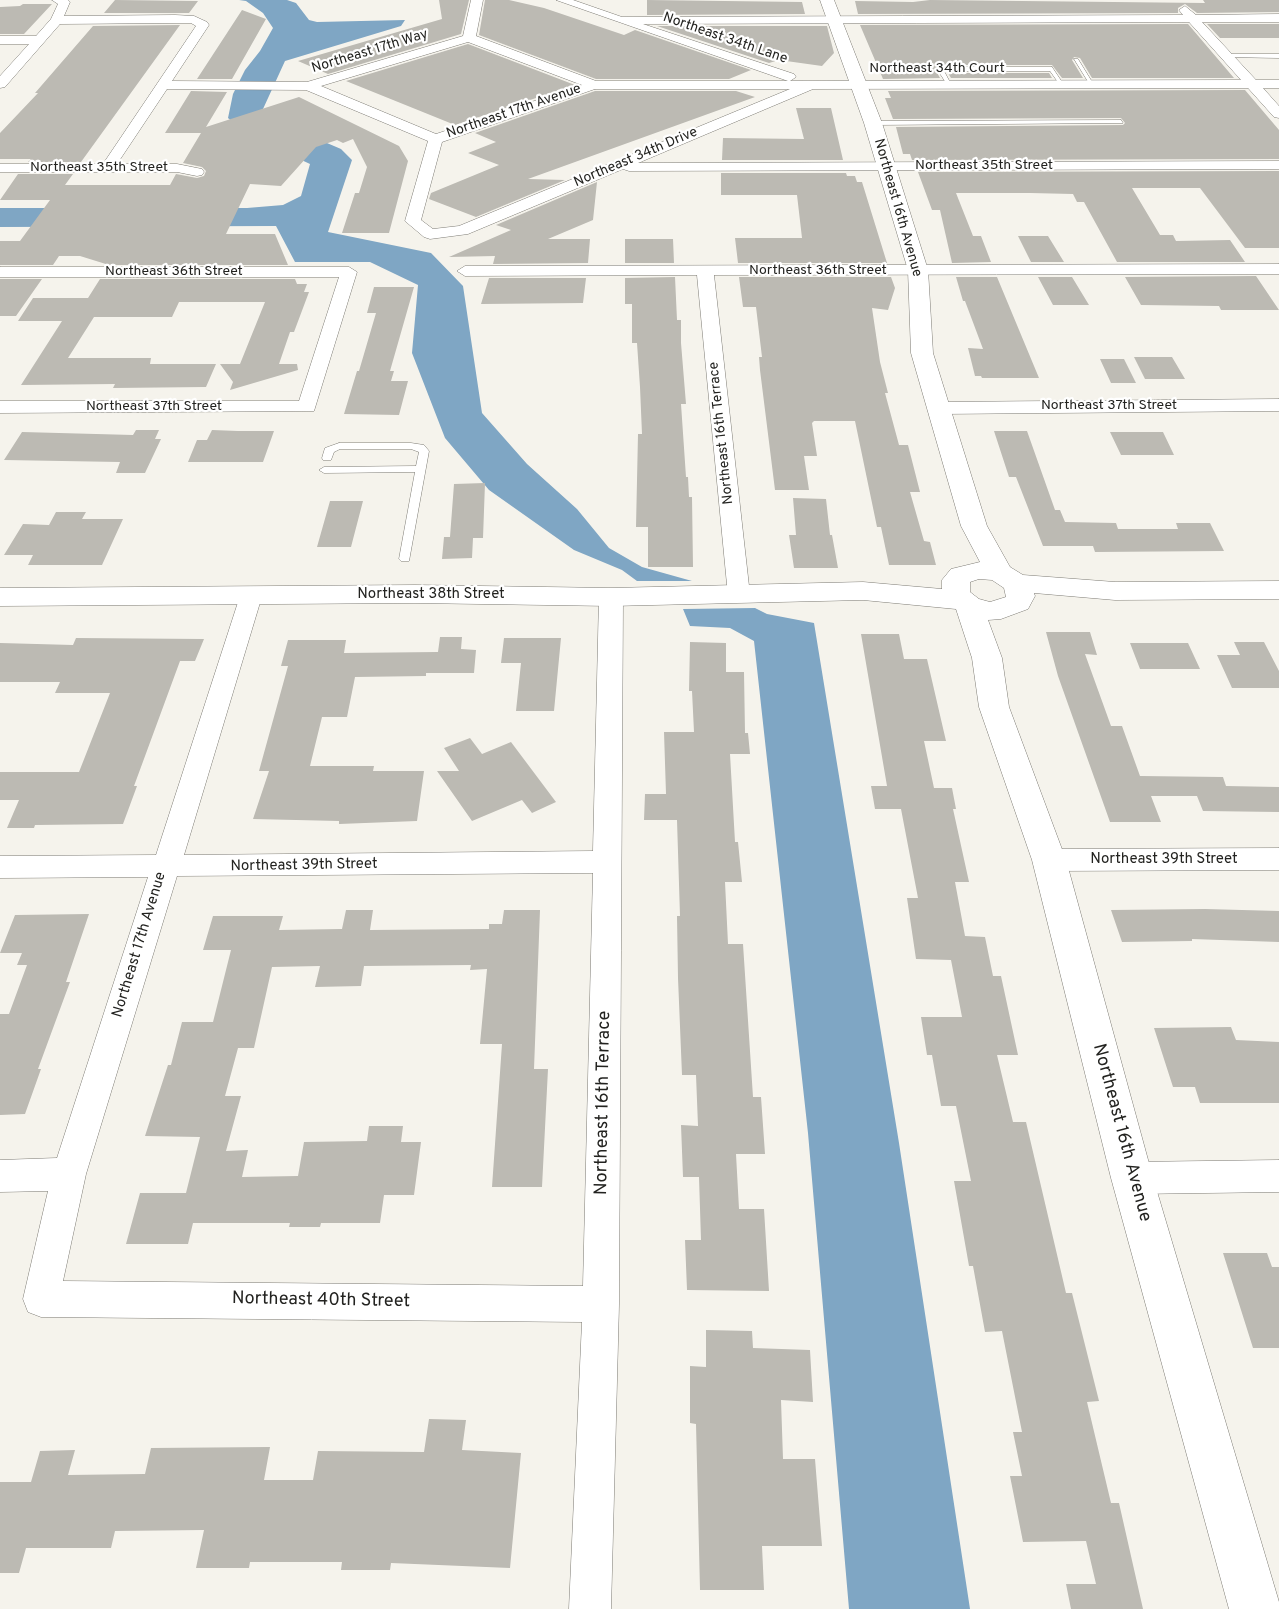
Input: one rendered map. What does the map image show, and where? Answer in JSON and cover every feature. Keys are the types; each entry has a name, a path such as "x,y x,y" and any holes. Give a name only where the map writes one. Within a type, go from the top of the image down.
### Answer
{"street":[{"path":"0,84 57,20 64,2 58,0"},
{"path":"469,38 477,0"},
{"name":"Northeast 34th Lane","path":"562,0 810,85"},
{"name":"Northeast 16th Avenue","path":"827,0 873,123 918,270 922,352 974,526 1009,592 987,658"},
{"path":"1176,0 1225,50 1279,114"},
{"path":"623,20 1279,18"},
{"path":"57,20 194,20 203,25 107,168"},
{"name":"Northeast 17th Avenue","path":"469,38 594,85"},
{"name":"Northeast 17th Way","path":"308,86 469,38"},
{"path":"0,40 40,40"},
{"name":"Northeast 34th Court","path":"594,85 1279,84"},
{"path":"162,85 308,86"},
{"name":"Northeast 17th Avenue","path":"462,231 430,234 413,221 436,139 594,85"},
{"name":"Northeast 34th Drive","path":"462,231 810,85"},
{"name":"Northeast 17th Way","path":"308,86 436,139"},
{"name":"Northeast 35th Street","path":"617,166 1279,165"},
{"name":"Northeast 35th Street","path":"0,168 177,168 197,172"},
{"name":"Northeast 36th Street","path":"465,272 1279,269"},
{"name":"Northeast 16th Terrace","path":"705,271 739,595"},
{"name":"Northeast 36th Street","path":"0,272 349,272 307,407"},
{"name":"Northeast 37th Street","path":"939,408 1279,405"},
{"name":"Northeast 37th Street","path":"0,407 307,407"},
{"name":"Northeast 16th Avenue","path":"974,526 964,589 987,658 994,707 1048,860 1132,1178 1255,1609"},
{"path":"1009,592 988,570 964,589 979,609 1009,592 1279,590"},
{"name":"Northeast 38th Street","path":"0,597 416,594 611,597 964,589"},
{"name":"Northeast 17th Avenue","path":"41,1299 69,1174 251,596"},
{"name":"Northeast 16th Terrace","path":"590,1609 601,1304 611,597"},
{"name":"Northeast 39th Street","path":"1048,860 1279,859"},
{"name":"Northeast 39th Street","path":"0,867 607,862"},
{"path":"0,1176 69,1174"},
{"path":"1132,1178 1279,1176"},
{"name":"Northeast 40th Street","path":"41,1299 601,1304"}],"lane":[{"path":"1225,50 1279,56"},
{"path":"1076,60 1092,84"},
{"path":"948,84 940,69 1052,69 1062,84"},
{"path":"873,123 1121,122"},
{"path":"327,458 329,450 339,446 411,446 420,447 424,452 405,559"},
{"path":"324,470 420,469"}],"water":[{"path":"239,0 287,0 296,3 309,20 317,22 405,20 401,26 285,61 263,109 273,120 341,149 352,160 328,232 431,253 463,286 482,413 527,464 577,509 609,548 642,567 692,581 637,581 622,570 574,550 489,490 445,438 412,353 418,285 370,262 295,262 276,226 0,227 0,208 247,208 283,205 301,196 310,164 248,135 228,118 233,94 245,70 260,51 273,28 263,13 246,1"},
{"path":"755,608 767,614 814,623 899,1143 970,1609 849,1609 808,1133 754,641 730,628 690,626 683,609"}],"building":[{"path":"115,0 198,1 189,13 104,13"},
{"path":"439,0 469,0 461,34 328,74 298,61 442,19"},
{"path":"485,0 509,0 544,8 624,35 635,30 751,70 729,79 596,79 479,35"},
{"path":"647,0 802,2 805,14 647,15"},
{"path":"1203,0 1279,0 1279,12 1197,13 1185,4 1178,8 1178,13 858,14 855,1 1205,3"},
{"path":"52,4 24,34 0,34 0,7"},
{"path":"242,10 266,19 232,79 197,79"},
{"path":"1188,24 1234,78 1092,78 1080,58 1074,57 1072,60 1083,78 1062,78 1052,65 940,65 935,69 940,78 883,79 860,25"},
{"path":"1207,24 1279,24 1279,38 1220,38"},
{"path":"180,25 81,162 28,162 31,159 0,159 0,133 38,93 35,93 93,26"},
{"path":"657,26 827,26 834,53 822,66 779,60 769,63"},
{"path":"468,44 575,85 455,125 346,81"},
{"path":"948,73 1049,73 1052,78 951,78"},
{"path":"1245,90 1279,130 1279,159 912,160 910,154 903,154 896,127 1123,125 1125,123 1121,118 893,119 885,98 891,98 888,91"},
{"path":"191,91 227,92 206,127 299,97 399,146 408,161 389,233 342,233 355,193 359,193 367,167 353,139 343,143 337,140 316,147 281,186 250,184 226,234 275,234 288,265 109,265 80,256 59,256 53,265 0,265 0,241 20,241 50,200 0,200 18,174 73,174 65,185 170,185 176,174 197,178 204,176 206,171 202,167 183,163 201,133 165,133"},
{"path":"595,91 736,91 755,97 528,179 565,180 476,217 429,199 431,193 499,165 468,153 496,142 475,133"},
{"path":"796,108 831,108 843,160 722,160 723,138 804,139"},
{"path":"1279,171 1279,248 1245,248 1200,188 1132,188 1160,235 1173,235 1176,241 1230,240 1245,262 1117,262 1084,202 1077,202 1073,194 956,193 973,236 981,236 991,262 952,263 940,210 932,210 918,172"},
{"path":"721,173 846,173 847,176 855,176 857,182 862,182 887,263 738,263 735,238 802,238 797,195 721,195"},
{"path":"597,182 593,220 548,239 590,239 588,263 493,264 495,256 449,257 511,230 496,225"},
{"path":"1018,236 1048,236 1064,262 1031,262"},
{"path":"625,239 673,239 674,263 625,263"},
{"path":"1256,276 1279,310 1221,310 1219,306 1141,305 1125,277"},
{"path":"675,277 677,320 681,320 686,404 681,404 686,477 688,477 689,497 692,497 693,567 648,567 648,527 636,527 638,434 642,434 640,387 637,343 632,343 632,304 625,304 625,278"},
{"path":"739,277 891,277 895,288 888,310 872,308 880,362 888,393 885,393 899,445 908,445 920,492 910,492 924,541 930,542 936,565 889,565 881,527 877,527 855,421 814,421 812,423 817,456 804,456 809,490 775,490 760,370 759,357 762,357 756,307 743,307"},
{"path":"956,277 997,277 1039,378 975,376 968,348 983,349 965,301 963,301"},
{"path":"1038,277 1072,277 1089,305 1053,305"},
{"path":"489,278 586,278 583,303 481,304"},
{"path":"0,279 42,279 16,316 0,316"},
{"path":"100,279 295,279 297,284 307,284 304,292 309,292 294,332 290,332 279,364 297,364 298,370 230,390 233,382 220,364 240,364 265,302 179,302 172,317 94,317 68,358 151,358 150,364 216,364 206,387 113,388 115,384 21,385 62,321 18,321 33,298 88,298"},
{"path":"374,287 414,287 390,371 394,371 391,381 408,381 399,415 344,414 376,313 367,313"},
{"path":"1134,357 1172,357 1185,379 1145,379"},
{"path":"1100,359 1124,359 1136,383 1111,383"},
{"path":"136,430 159,430 155,439 161,439 145,473 116,473 120,462 4,460 22,432 133,435"},
{"path":"212,430 274,431 263,462 188,462 197,440 207,440"},
{"path":"994,431 1027,431 1055,510 1060,510 1065,522 1116,523 1118,529 1178,529 1176,523 1210,523 1224,551 1095,552 1093,546 1043,546 1016,477 1009,477"},
{"path":"1110,432 1163,432 1174,455 1121,455"},
{"path":"485,483 483,538 473,538 472,558 442,559 444,537 450,537 454,484"},
{"path":"793,498 826,499 830,535 832,535 838,568 794,568 789,535 796,535"},
{"path":"330,501 363,501 351,547 317,547"},
{"path":"56,512 86,512 82,519 123,519 102,565 28,565 33,555 4,555 23,524 49,525"},
{"path":"1046,632 1090,632 1097,655 1085,654 1111,726 1122,726 1140,776 1223,777 1226,786 1279,787 1279,812 1203,811 1197,796 1151,796 1161,822 1110,822 1058,676"},
{"path":"861,634 899,634 904,659 927,659 946,741 924,741 934,788 952,788 956,809 953,809 969,882 955,882 965,936 985,937 993,976 1001,976 1018,1055 997,1055 1013,1122 1026,1122 1066,1293 1072,1293 1099,1401 1087,1402 1111,1503 1119,1503 1143,1609 1071,1609 1066,1584 1096,1584 1086,1541 1023,1542 1010,1476 1022,1476 1013,1432 1022,1432 1002,1331 985,1332 973,1266 969,1266 954,1181 971,1181 956,1106 941,1106 932,1055 927,1055 921,1017 962,1017 951,960 916,959 907,898 918,898 901,809 875,809 871,786 887,786"},
{"path":"440,637 462,637 461,649 476,650 474,673 355,677 347,717 322,717 310,766 374,766 373,771 424,771 417,821 339,824 339,821 253,819 269,771 259,771 288,666 281,666 288,640 346,640 344,653 438,652"},
{"path":"76,638 204,639 195,661 180,661 134,786 137,786 123,824 35,825 34,828 7,828 19,800 0,800 0,772 79,772 110,693 55,693 60,682 0,682 0,643 73,645"},
{"path":"504,638 561,638 554,711 516,711 521,663 501,663"},
{"path":"690,642 726,643 726,672 744,672 745,733 748,733 750,754 730,754 735,842 738,842 742,882 725,882 728,944 743,944 753,1097 761,1097 765,1154 736,1154 739,1209 764,1209 769,1291 687,1290 685,1240 701,1240 699,1177 683,1177 681,1125 698,1126 696,1075 682,1075 678,978 677,916 680,916 677,820 644,820 645,794 666,794 664,732 694,732 692,691 689,691"},
{"path":"1234,642 1264,642 1279,671 1279,688 1232,688 1217,655 1240,655"},
{"path":"1130,643 1188,643 1200,669 1140,669"},
{"path":"470,738 482,754 511,742 556,802 532,813 522,800 472,821 437,771 459,771 444,748"},
{"path":"346,910 373,910 370,930 489,929 489,924 502,924 504,910 540,910 534,1069 548,1069 542,1187 492,1187 502,1044 480,1044 487,969 470,970 471,965 364,966 361,986 315,987 320,966 272,967 254,1048 238,1048 225,1096 241,1096 226,1151 248,1150 242,1177 298,1176 304,1142 367,1141 369,1126 403,1126 401,1142 421,1142 414,1195 384,1195 380,1223 321,1223 320,1227 289,1227 290,1223 193,1223 188,1244 126,1244 140,1193 186,1193 200,1137 145,1136 168,1065 171,1065 182,1022 213,1022 231,950 203,950 213,916 283,916 279,930 342,929"},
{"path":"1111,910 1279,911 1279,942 1192,939 1192,941 1122,942"},
{"path":"89,914 66,982 70,982 38,1069 41,1069 25,1114 0,1115 0,1014 9,1014 27,965 17,965 22,953 0,953 15,915"},
{"path":"1231,1027 1236,1040 1279,1042 1279,1103 1200,1103 1195,1087 1173,1087 1154,1028"},
{"path":"1223,1253 1267,1253 1272,1267 1279,1267 1279,1348 1253,1348"},
{"path":"706,1330 752,1331 753,1348 810,1350 813,1402 781,1400 783,1459 815,1459 822,1546 762,1546 764,1590 700,1590 696,1424 690,1423 690,1366 706,1367"},
{"path":"429,1419 466,1420 462,1450 521,1453 510,1568 391,1563 390,1570 341,1570 342,1562 250,1562 249,1568 196,1568 204,1530 115,1531 111,1548 26,1548 19,1573 0,1573 0,1482 31,1482 40,1451 75,1450 68,1475 145,1474 151,1448 270,1447 264,1480 313,1480 318,1451 424,1452"}]}
